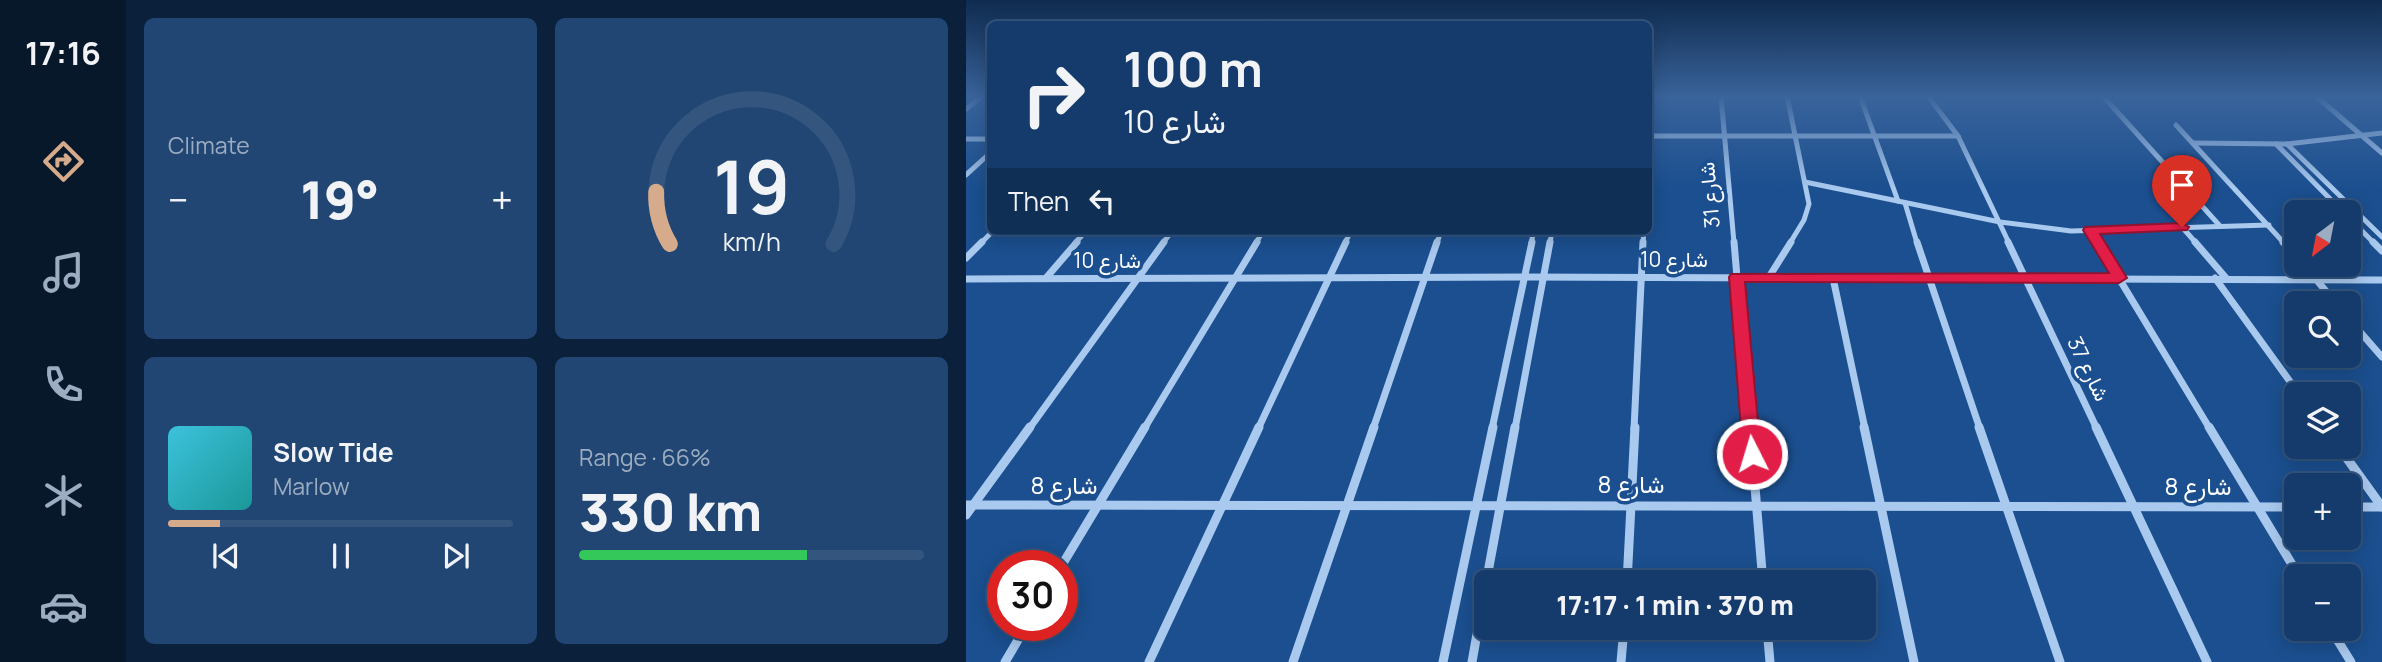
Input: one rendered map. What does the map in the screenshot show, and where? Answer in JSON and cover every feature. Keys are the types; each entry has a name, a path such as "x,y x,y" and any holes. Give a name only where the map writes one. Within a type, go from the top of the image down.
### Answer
{"street":[{"name":"شارع 31","path":"1723,127 1762,570"},
{"path":"1769,278 1807,215 1809,204 1793,127"},
{"path":"1872,127 1928,278 2060,662"},
{"name":"شارع 37","path":"1951,127 2000,222 2207,662"},
{"path":"2131,127 2220,226"},
{"path":"2178,127 2284,242"},
{"path":"2352,127 2382,153"},
{"path":"2193,143 2287,144 2382,133"},
{"path":"1652,136 1958,136"},
{"path":"966,139 987,139"},
{"path":"2276,144 2331,200"},
{"path":"2287,144 2382,237"},
{"path":"966,175 987,156"},
{"path":"1805,182 2000,222 2071,231 2269,225"},
{"path":"2182,227 2225,278"},
{"path":"2090,230 2292,564"},
{"path":"2361,230 2382,251"},
{"path":"966,258 989,235"},
{"path":"1046,278 1083,235"},
{"path":"966,515 970,505 1169,235"},
{"path":"1071,550 1261,235"},
{"path":"1149,662 1349,235"},
{"path":"1293,662 1440,235"},
{"path":"1443,662 1533,235"},
{"path":"1488,570 1551,235"},
{"path":"1628,570 1644,235"},
{"name":"شارع 10","path":"966,279 1737,277 2382,280"},
{"path":"1833,278 1914,662"},
{"path":"2215,278 2290,382"},
{"path":"2316,279 2326,291"},
{"path":"2361,333 2382,357"},
{"path":"2347,459 2382,507"},
{"name":"شارع 8","path":"970,505 2284,507"},
{"path":"2361,507 2382,507"},
{"path":"1472,662 1476,640"},
{"path":"1621,662 1622,640"},
{"path":"1768,640 1769,662"},
{"path":"1005,662 1017,641"},
{"path":"2338,641 2351,662"}],"route":[{"path":"1752,454 1737,277 2119,278 2090,230 2182,227"}]}
